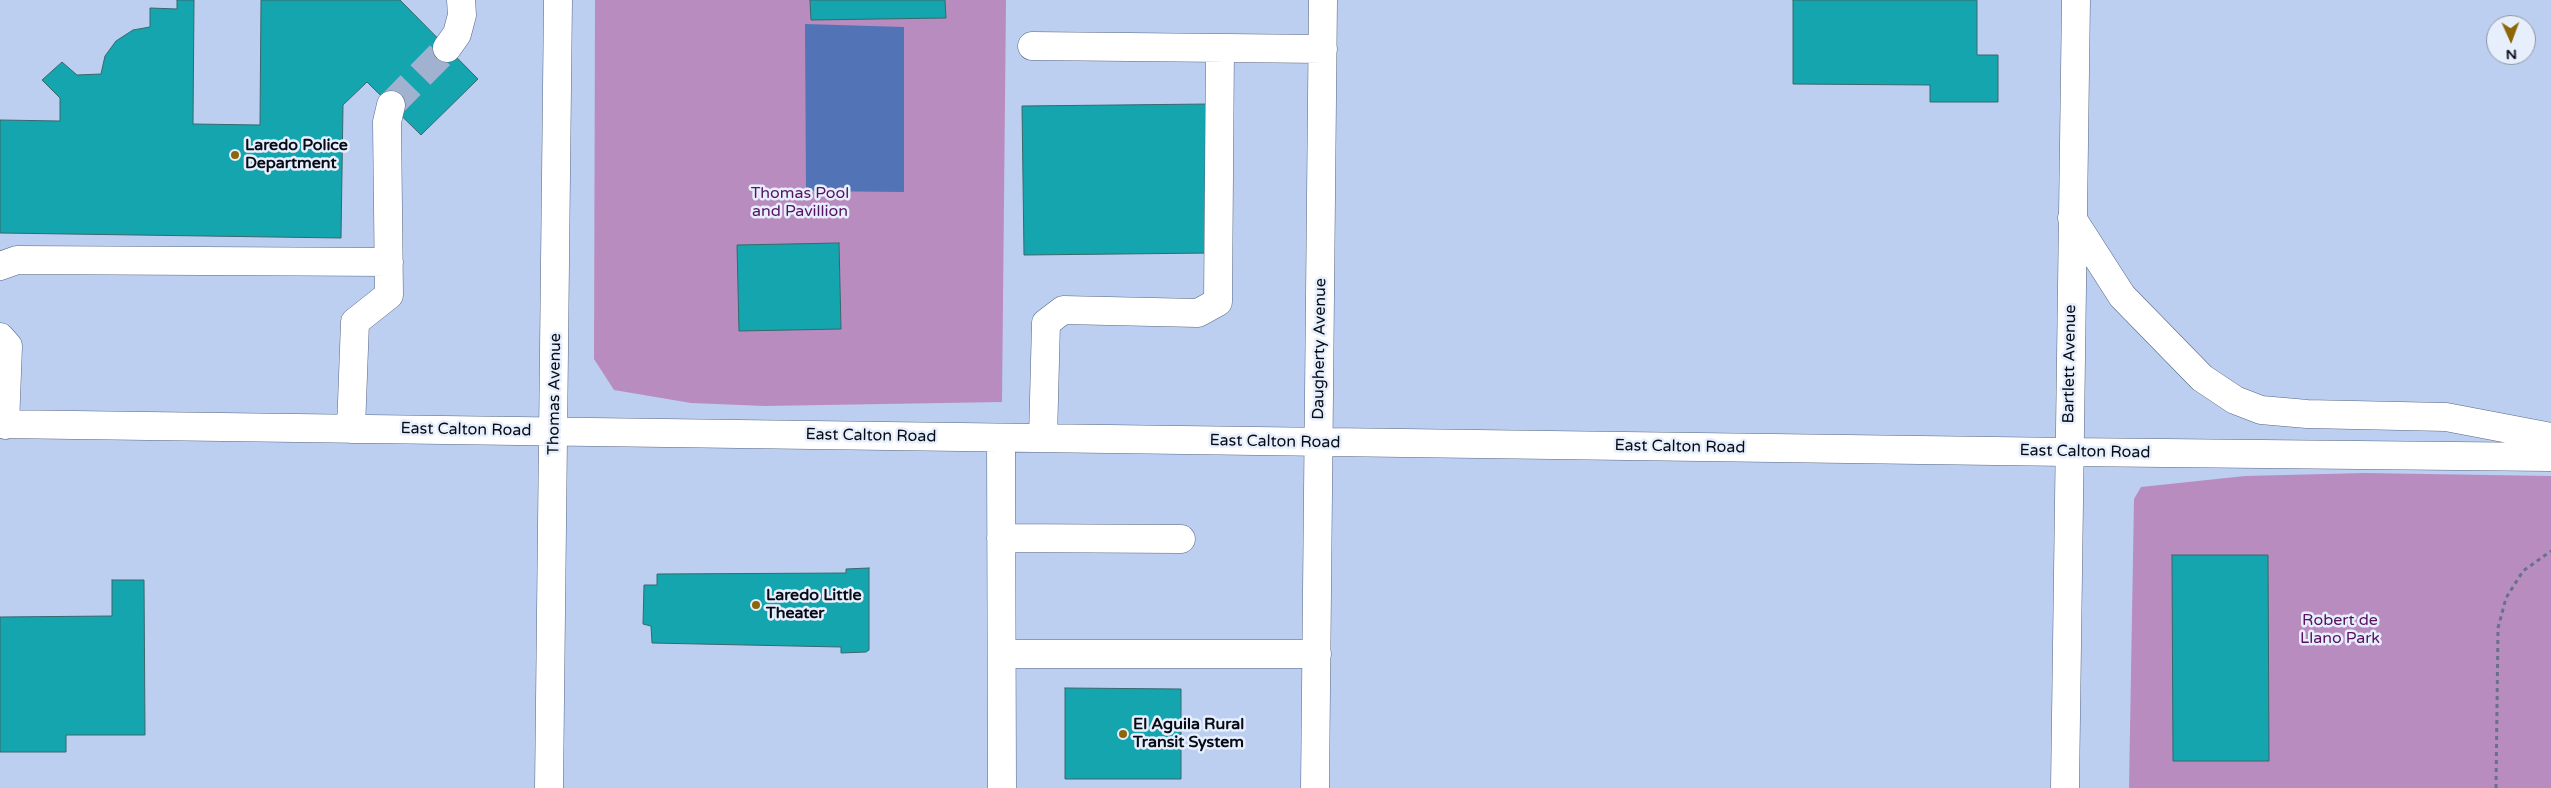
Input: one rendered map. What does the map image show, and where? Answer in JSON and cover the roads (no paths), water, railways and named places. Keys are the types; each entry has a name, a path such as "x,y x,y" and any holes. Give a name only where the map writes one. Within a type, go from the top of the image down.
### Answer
{"street":[{"path":"447,48 456,34 462,15 462,0"},
{"name":"Thomas Avenue","path":"549,788 558,0"},
{"name":"Daugherty Avenue","path":"1315,788 1324,0"},
{"name":"Bartlett Avenue","path":"2065,788 2068,452 2076,0"},
{"path":"1032,46 1323,49"},
{"path":"1043,438 1046,323 1063,310 1198,313 1218,302 1220,48"},
{"path":"351,429 355,322 389,294 387,122 391,105"},
{"path":"2072,218 2122,296 2202,378 2235,400 2261,410 2307,414 2446,417 2551,436"},
{"path":"0,266 18,260 389,262"},
{"path":"0,337 8,346 3,424"},
{"name":"East Calton Road","path":"3,424 2551,457"},
{"path":"1001,438 1002,788"},
{"path":"1001,538 1181,539"},
{"path":"1002,654 1317,654"}],"water":[{"path":"805,24 904,27 904,192 806,191"}],"tunnel":[{"path":"391,105 447,48"}],"place":[{"name":"Laredo Police Department","path":"235,155"},
{"name":"Laredo Little Theater","path":"756,605"},
{"name":"El Aguila Rural Transit System","path":"1123,734"}],"park label":[{"name":"Thomas Pool and Pavillion","path":"800,203"},
{"name":"Robert de Llano Park","path":"2340,630"}]}
